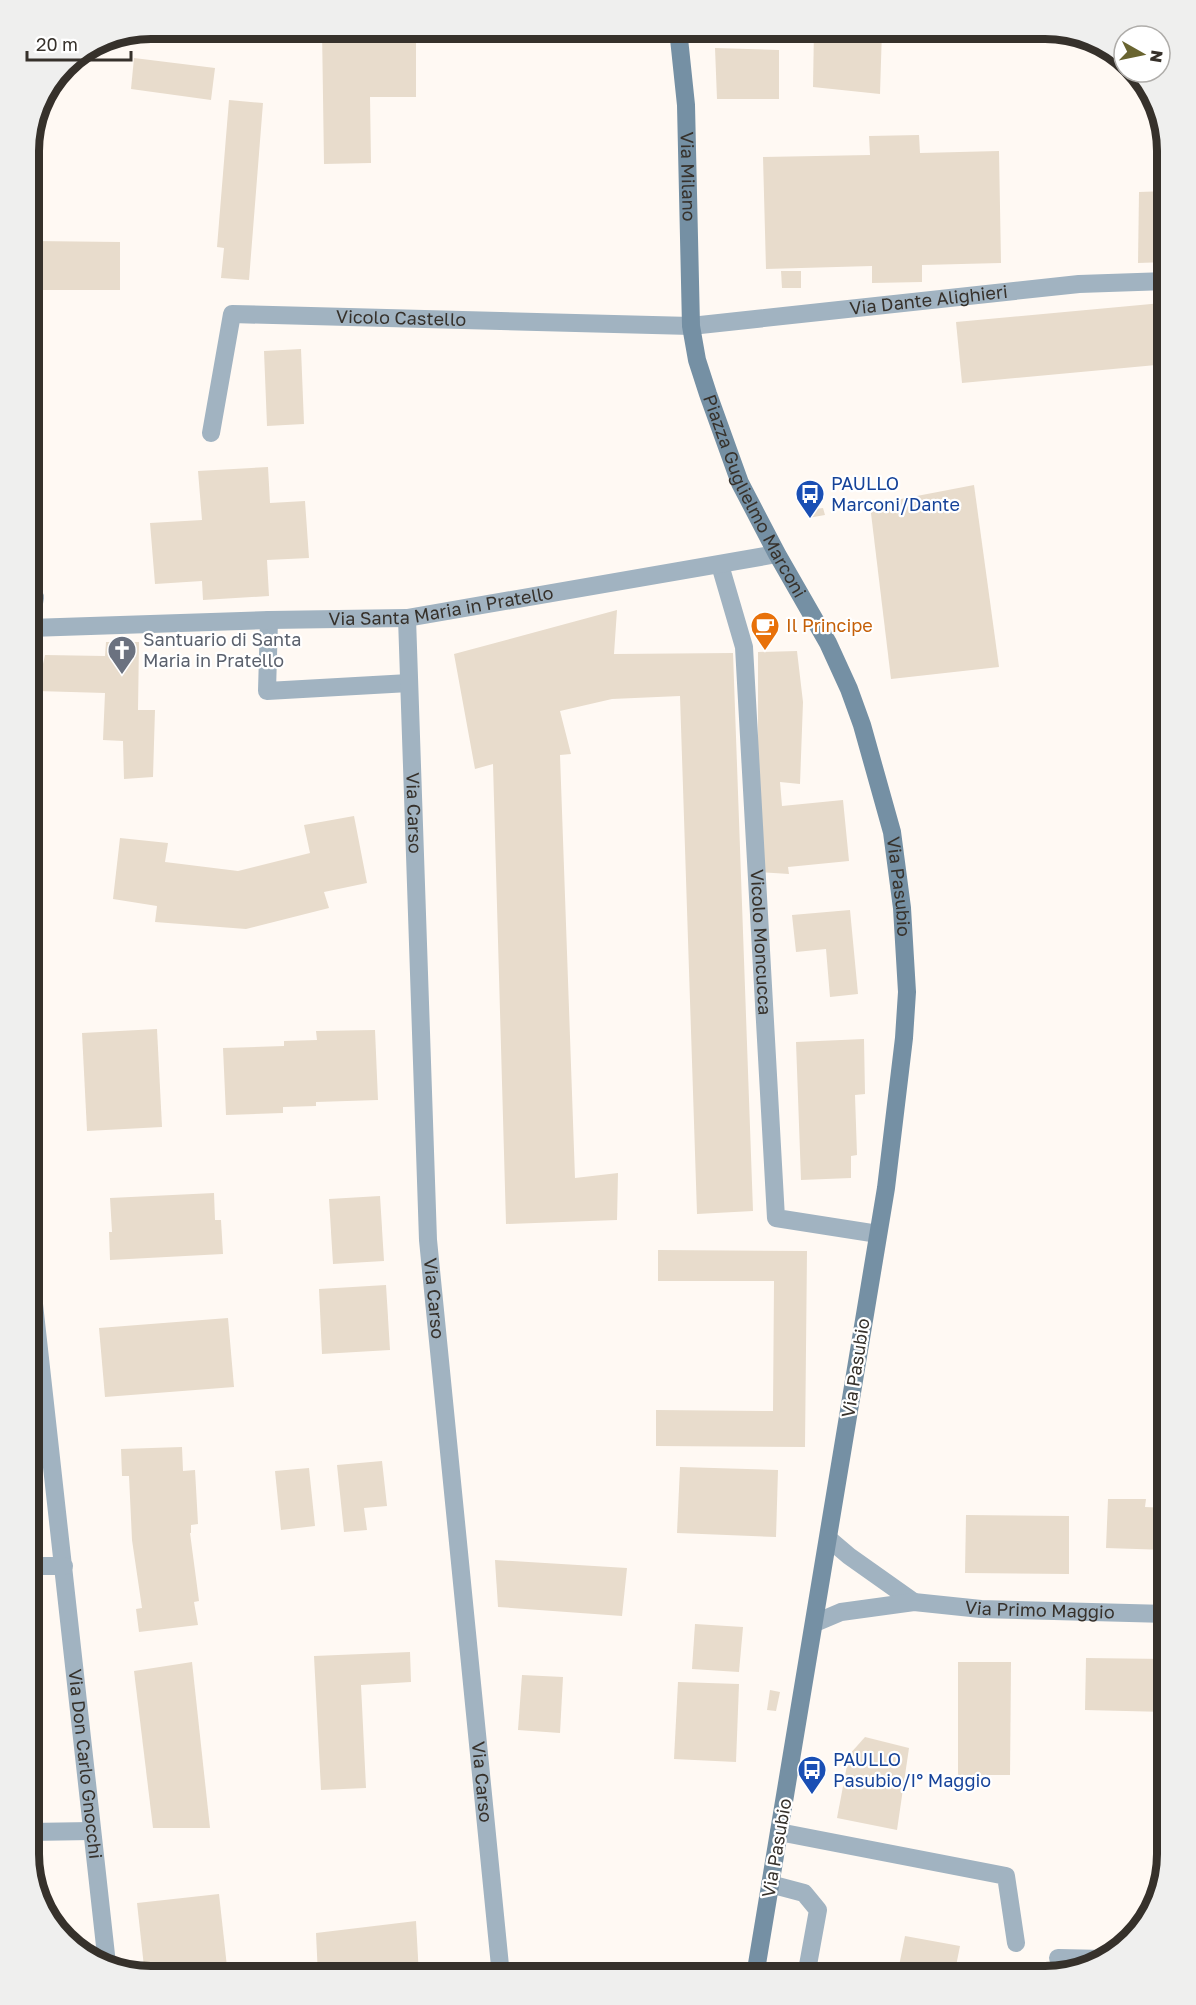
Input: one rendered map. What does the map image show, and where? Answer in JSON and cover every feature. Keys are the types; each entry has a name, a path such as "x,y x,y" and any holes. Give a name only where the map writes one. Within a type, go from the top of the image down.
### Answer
{"street":[{"name":"Via Milano","path":"679,39 687,128 691,326"},
{"name":"Via Dante Alighieri","path":"691,326 1079,284 1157,281"},
{"name":"Vicolo Castello","path":"211,434 232,314 691,326"},
{"name":"Piazza Guglielmo Marconi","path":"691,326 698,360 720,431 740,483 777,554 815,619 845,681 872,759"},
{"name":"Via Santa Maria in Pratello","path":"39,631 269,620 407,618 777,554"},
{"name":"Vicolo Moncucca","path":"720,565 744,647 776,1218 878,1234"},
{"name":"Via Carso","path":"407,618 428,1240 500,1966"},
{"path":"269,620 267,691 409,683"},
{"name":"Via Pasubio","path":"757,1966 878,1234 893,1135 904,1038 907,992 902,908 892,832 872,759"},
{"name":"Via Don Carlo Gnocchi","path":"39,1347 105,1956"},
{"name":"Via Primo Maggio","path":"829,1539 914,1602"},
{"path":"39,1566 64,1566"},
{"name":"Via Primo Maggio","path":"815,1623 841,1612 914,1602 981,1609 1157,1614"},
{"path":"39,1832 92,1831"},
{"path":"779,1832 1006,1876 1016,1943"},
{"path":"770,1884 804,1893 818,1910 808,1966"},
{"path":"1058,1958 1084,1959"}],"building":[{"path":"322,39 416,39 416,97 370,97 371,163 324,164"},
{"path":"814,39 882,39 880,94 813,87"},
{"path":"715,48 779,50 779,99 717,99"},
{"path":"134,58 215,68 211,100 131,89"},
{"path":"229,100 263,103 249,280 221,278 224,248 217,247"},
{"path":"919,135 920,153 999,151 1001,263 922,265 922,282 872,283 872,266 766,269 763,157 870,155 869,136"},
{"path":"1157,191 1157,262 1138,263 1139,192"},
{"path":"39,241 120,242 120,290 39,290"},
{"path":"781,271 801,271 801,288 782,288"},
{"path":"1157,303 1157,365 962,383 956,322"},
{"path":"301,349 304,424 267,426 264,351"},
{"path":"268,467 270,503 305,501 309,558 267,560 269,596 203,600 202,581 155,584 150,523 202,520 198,471"},
{"path":"974,485 999,667 891,679 870,505"},
{"path":"823,508 825,515 808,518 806,510"},
{"path":"617,610 614,654 733,653 753,1211 697,1214 680,696 612,699 560,711 571,754 560,755 575,1178 618,1173 617,1220 506,1224 493,764 475,769 454,654"},
{"path":"106,642 139,642 138,710 155,710 153,777 124,779 123,741 103,740 105,693 39,691 45,655 105,656"},
{"path":"797,651 803,702 800,784 780,782 782,806 843,800 849,861 788,867 789,874 758,872 758,652"},
{"path":"354,816 367,883 324,892 329,908 246,929 155,922 157,906 113,899 120,838 168,843 165,862 238,871 310,853 304,825"},
{"path":"850,910 858,994 830,997 826,949 796,952 792,915"},
{"path":"157,1029 162,1127 87,1131 82,1033"},
{"path":"375,1030 378,1100 316,1102 316,1106 283,1107 283,1113 226,1115 223,1048 284,1046 284,1041 317,1040 316,1031"},
{"path":"864,1039 865,1094 855,1095 857,1155 851,1156 851,1178 801,1180 796,1042"},
{"path":"214,1193 215,1220 221,1220 223,1254 110,1260 109,1232 112,1232 110,1198"},
{"path":"380,1196 384,1261 333,1264 329,1199"},
{"path":"658,1250 807,1251 805,1447 656,1446 656,1410 773,1411 774,1281 658,1281"},
{"path":"386,1285 390,1350 322,1354 319,1289"},
{"path":"228,1318 234,1387 105,1397 99,1328"},
{"path":"182,1447 183,1471 195,1470 198,1524 191,1525 190,1533 199,1601 194,1602 198,1625 139,1632 136,1609 142,1608 132,1540 129,1476 122,1476 121,1449"},
{"path":"382,1461 387,1506 364,1508 367,1530 344,1532 337,1465"},
{"path":"680,1467 778,1470 776,1537 677,1533"},
{"path":"309,1468 315,1526 281,1530 275,1471"},
{"path":"1108,1499 1146,1499 1145,1507 1157,1508 1157,1550 1106,1548"},
{"path":"966,1515 1069,1516 1069,1574 965,1573"},
{"path":"495,1560 627,1568 622,1616 498,1607"},
{"path":"695,1624 743,1627 739,1672 692,1669"},
{"path":"410,1652 411,1682 361,1685 366,1788 321,1790 314,1656"},
{"path":"1086,1658 1157,1659 1157,1712 1085,1710"},
{"path":"192,1662 210,1828 153,1828 134,1671"},
{"path":"958,1662 1011,1662 1010,1775 958,1775"},
{"path":"522,1675 563,1677 560,1733 518,1730"},
{"path":"678,1682 739,1684 736,1762 674,1759"},
{"path":"770,1690 780,1692 776,1711 767,1710"},
{"path":"865,1737 909,1748 897,1830 837,1818 849,1755"},
{"path":"219,1894 227,1966 144,1966 137,1903"},
{"path":"416,1921 418,1966 318,1966 316,1933"},
{"path":"905,1936 960,1946 956,1966 899,1966"},
{"path":"800,1961 826,1966 799,1966"}],"place":[{"name":"PAULLO Marconi/Dante","path":"810,520"},
{"name":"Il Principe","path":"765,652"},
{"name":"Santuario di Santa Maria in Pratello","path":"122,676"},
{"name":"PAULLO Pasubio/I° Maggio","path":"812,1796"}]}
